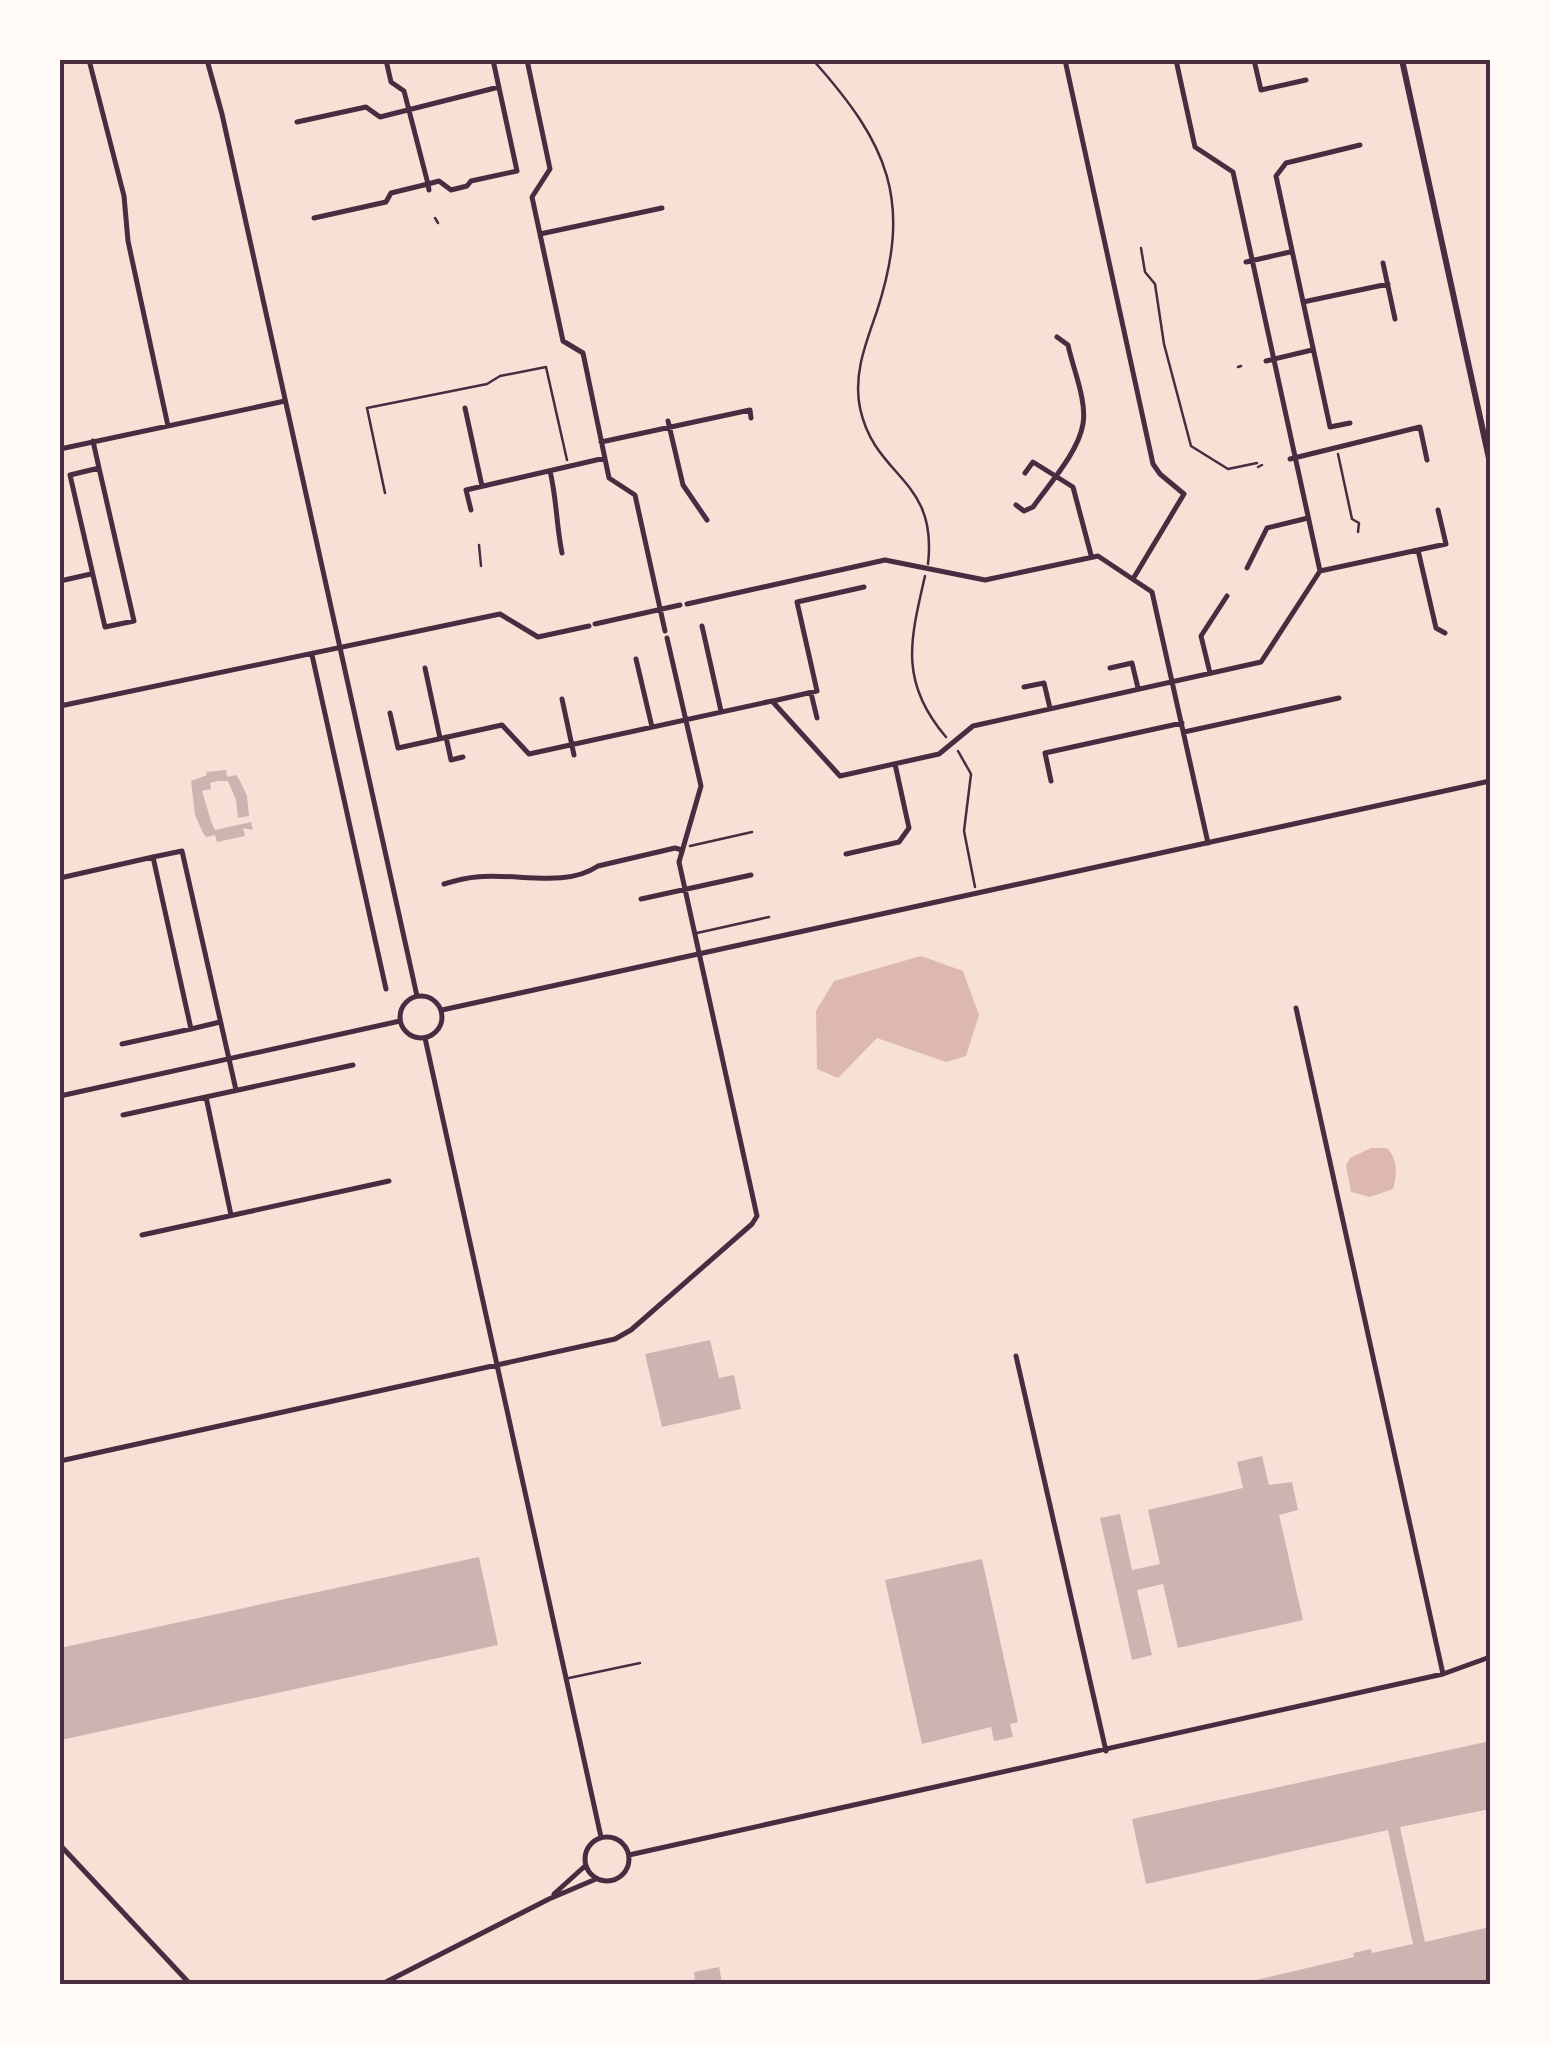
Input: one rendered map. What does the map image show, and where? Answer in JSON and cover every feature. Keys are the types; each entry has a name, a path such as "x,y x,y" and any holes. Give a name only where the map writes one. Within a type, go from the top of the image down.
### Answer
{"main road":[{"path":"1402,60 1490,464"}],"street":[{"path":"89,60 124,196 128,241 168,426"},
{"path":"206,60 286,401 417,996"},
{"path":"386,60 391,82 404,91 428,187"},
{"path":"314,218 386,202 391,192 428,187 438,181 451,190 471,181 517,171 493,60"},
{"path":"60,1461 624,1335 757,1216 679,862 701,786 635,495 610,478 582,353 563,341 532,198 550,169 527,60"},
{"path":"1065,60 1153,464 1184,494 1133,579"},
{"path":"772,702 840,776 939,754 973,726 1261,662 1320,571 1270,360 1234,172 1195,146 1176,60"},
{"path":"1254,60 1261,90 1306,80"},
{"path":"297,122 366,107 380,117 499,87"},
{"path":"1350,423 1330,427 1276,176 1286,163 1360,145"},
{"path":"404,190 406,202"},
{"path":"540,234 662,208"},
{"path":"1249,261 1290,252"},
{"path":"1383,263 1395,319"},
{"path":"1302,302 1388,284"},
{"path":"1016,505 1019,510 1030,510 1078,440 1083,424 1068,345 1057,337"},
{"path":"1270,360 1312,350"},
{"path":"60,449 286,401"},
{"path":"465,408 482,486"},
{"path":"601,442 669,424 750,410 751,418"},
{"path":"669,424 683,485 706,520"},
{"path":"1293,458 1420,427 1428,460"},
{"path":"93,442 99,468 134,621 105,628 70,475 99,468"},
{"path":"471,510 466,490 605,458"},
{"path":"1025,473 1033,462 1073,487 1091,556"},
{"path":"550,471 562,553"},
{"path":"1320,571 1446,544 1438,510"},
{"path":"1247,568 1267,528 1309,518"},
{"path":"1418,550 1436,628 1445,634"},
{"path":"60,706 500,614 538,637 885,560 985,580 1098,556 1152,592 1208,844"},
{"path":"60,580 92,574"},
{"path":"390,713 398,748 502,726 529,754 545,747 572,745 818,692 796,602 864,587"},
{"path":"1210,673 1202,636 1228,596"},
{"path":"702,626 721,712"},
{"path":"312,655 386,989"},
{"path":"636,659 652,728"},
{"path":"1110,668 1132,663 1138,688"},
{"path":"426,668 451,760 463,757"},
{"path":"1024,687 1044,683 1050,708"},
{"path":"811,693 816,718"},
{"path":"1184,732 1339,698"},
{"path":"562,699 574,755"},
{"path":"1051,781 1045,754 1182,723"},
{"path":"846,854 899,842 909,828 894,764"},
{"path":"442,1010 1490,781"},
{"path":"444,884 476,877 569,877 598,866 683,848"},
{"path":"60,878 182,851 236,1090"},
{"path":"154,857 191,1028"},
{"path":"641,898 751,874"},
{"path":"417,996 432,998 442,1010 440,1028 425,1038 406,1033 400,1021 404,1004 417,996"},
{"path":"1296,1008 1443,1674"},
{"path":"60,1096 400,1021"},
{"path":"122,1044 220,1022"},
{"path":"425,1038 601,1837"},
{"path":"123,1115 352,1065"},
{"path":"206,1097 232,1216"},
{"path":"142,1235 388,1181"},
{"path":"1016,1356 1106,1751"},
{"path":"629,1854 1443,1674 1490,1657"},
{"path":"385,1984 548,1899 596,1879 608,1882 619,1878 628,1868 629,1854 622,1842 601,1837"},
{"path":"596,1879 586,1866 586,1850 601,1837"},
{"path":"60,1845 191,1985"},
{"path":"548,1899 586,1866"}],"lane":[{"path":"696,934 769,917"},
{"path":"568,1678 640,1663"}],"path":[{"path":"813,60 850,101 867,128 890,186 894,245 887,280 861,358 858,395 872,441 922,503 930,541 913,626 913,679 931,720 966,761 970,774 972,788 964,831 977,894"},
{"path":"1141,248 1145,272 1155,284 1164,344 1191,446 1228,469 1259,465"},
{"path":"1336,446 1358,532"},
{"path":"479,545 481,566"},
{"path":"683,848 752,832"}],"shaded area":[{"path":"921,956 963,971 979,1015 966,1056 946,1062 877,1038 838,1078 817,1069 816,1011 834,981"},
{"path":"1371,1148 1387,1148 1396,1173 1393,1189 1370,1197 1351,1192 1346,1165 1350,1158"}],"building":[{"path":"226,770 227,777 236,775 239,779 247,796 249,816 238,818 228,781 210,783 211,789 202,791 215,830 251,822 253,830 243,828 245,836 217,842 215,835 206,837 195,815 191,781 207,775 206,772"},
{"path":"710,1340 719,1378 734,1375 741,1409 662,1427 645,1354"},
{"path":"1262,1456 1269,1485 1292,1482 1298,1510 1279,1515 1303,1620 1178,1648 1163,1584 1137,1590 1152,1655 1132,1660 1100,1518 1120,1514 1132,1570 1160,1564 1148,1510 1243,1488 1237,1462"},
{"path":"479,1557 498,1645 61,1740 60,1648"},
{"path":"982,1559 1018,1722 1010,1724 1013,1737 994,1741 991,1727 922,1744 885,1580"},
{"path":"1490,1741 1490,1809 1400,1827 1425,1942 1490,1927 1490,1985 1235,1985 1354,1957 1353,1953 1413,1944 1388,1830 1146,1884 1132,1819"},
{"path":"719,1967 722,1982 676,1985 695,1979 694,1972"}]}
